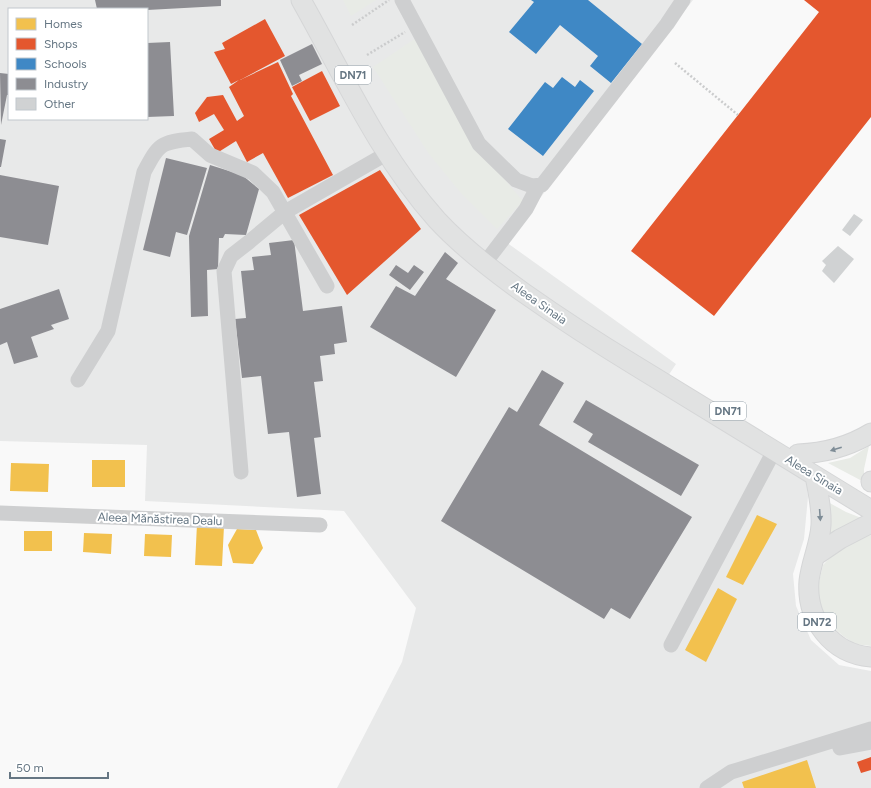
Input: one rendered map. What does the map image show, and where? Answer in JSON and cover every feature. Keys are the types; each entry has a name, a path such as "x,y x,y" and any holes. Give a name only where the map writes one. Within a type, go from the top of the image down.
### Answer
{"main road":[{"name":"Aleea Sinaia","path":"301,0 344,81 386,154 414,192 458,242 485,264 573,327 871,510"},
{"name":"Aleea Sinaia","path":"313,0 362,91 395,148 443,211 472,240 526,281 570,311 678,380 871,498"},
{"path":"798,454 816,454 830,451 849,445 871,433"},
{"name":"DN72","path":"815,476 819,497 821,524 815,556 811,568 809,592 815,619 824,634 838,646 851,653 871,657"},
{"path":"815,556 840,539 871,523"}],"street":[{"path":"402,0 479,144 516,180 532,186 542,185 667,24 683,0"},
{"path":"78,380 108,331 144,172 155,151 172,141 192,139 210,155 253,173 273,192 327,286"},
{"path":"241,472 224,271 231,256 285,212 386,154"},
{"path":"491,255 526,208 538,186"},
{"path":"671,645 774,451"},
{"name":"Aleea Mănăstirea Dealu","path":"0,513 320,526"},
{"path":"709,787 731,772 871,729"},
{"path":"709,787 851,745 871,742"}],"path":[{"path":"352,25 389,0"},
{"path":"367,55 416,26"},
{"path":"675,63 738,115"}],"shaded area":[{"path":"0,0 693,0 506,242 676,364 660,388 802,470 807,484 808,497 804,539 793,574 796,606 811,640 839,665 871,671 871,788 337,788 402,662 416,608 344,511 145,501 147,445 0,441"},
{"path":"343,0 376,0 351,16"},
{"path":"416,38 482,153 523,201 497,229 461,193 429,154 373,67"},
{"path":"869,446 864,469 864,482 828,463 850,458"},
{"path":"826,501 846,512 864,519 824,541"},
{"path":"871,535 871,646 855,644 832,626 823,612 817,590 823,565 839,548 863,536"}],"building: Homes":[{"path":"92,460 125,460 125,487 92,487"},
{"path":"11,463 49,464 48,492 10,491"},
{"path":"757,515 777,524 743,585 726,577"},
{"path":"197,524 224,526 222,566 195,565"},
{"path":"237,529 256,530 263,548 253,564 233,563 228,545"},
{"path":"24,531 52,531 52,551 24,551"},
{"path":"84,533 112,534 111,554 83,552"},
{"path":"145,534 172,535 171,557 144,556"},
{"path":"718,588 737,599 706,662 685,650"},
{"path":"807,760 816,788 744,788 742,782"}],"building: Shops":[{"path":"804,0 871,0 871,117 714,316 631,251 819,12"},
{"path":"265,19 285,56 240,80 278,62 293,94 291,96 333,175 288,198 263,153 247,162 236,141 217,153 209,139 224,130 214,114 199,122 195,113 207,97 223,95 237,121 244,116 229,87 239,80 231,84 214,52 225,49 222,43"},
{"path":"322,71 340,106 310,121 292,87"},
{"path":"380,170 421,229 347,295 299,215"},
{"path":"871,757 871,770 861,773 857,762"}],"building: Schools":[{"path":"531,0 588,0 642,44 611,83 590,66 598,56 560,25 536,54 509,32 534,2"},
{"path":"562,77 575,87 580,80 594,91 543,156 508,129 545,82 553,88"}],"building: Industry":[{"path":"95,0 221,0 221,6 148,10 148,8 97,8"},
{"path":"170,42 174,116 148,117 148,43"},
{"path":"312,44 322,64 299,75 302,81 292,86 280,60"},
{"path":"0,73 8,74 8,95 1,125"},
{"path":"0,139 6,140 1,167 0,167"},
{"path":"166,158 207,168 187,235 176,232 170,257 143,250"},
{"path":"210,165 242,175 259,189 246,235 225,234 223,238 219,238 218,269 207,270 208,316 191,317 189,236"},
{"path":"0,175 59,186 48,245 0,237"},
{"path":"294,240 303,311 342,306 347,342 334,344 335,354 320,356 323,381 314,382 321,437 314,438 321,494 297,497 289,432 268,434 261,376 242,378 235,319 246,318 241,271 254,270 252,257 271,255 269,243"},
{"path":"445,252 458,263 446,279 496,310 456,377 370,327 396,286 415,296"},
{"path":"396,265 408,273 414,265 424,272 410,290 389,275"},
{"path":"59,289 69,319 51,325 54,329 31,337 38,357 14,364 7,342 0,345 0,309"},
{"path":"542,370 564,383 539,425 692,517 630,619 611,608 604,619 441,521 509,407 517,412"},
{"path":"586,400 699,465 681,496 588,442 593,434 573,422"}],"building: Other":[{"path":"854,214 863,220 850,236 842,230"},
{"path":"838,246 854,259 834,283 822,271 826,265 822,261"}]}
